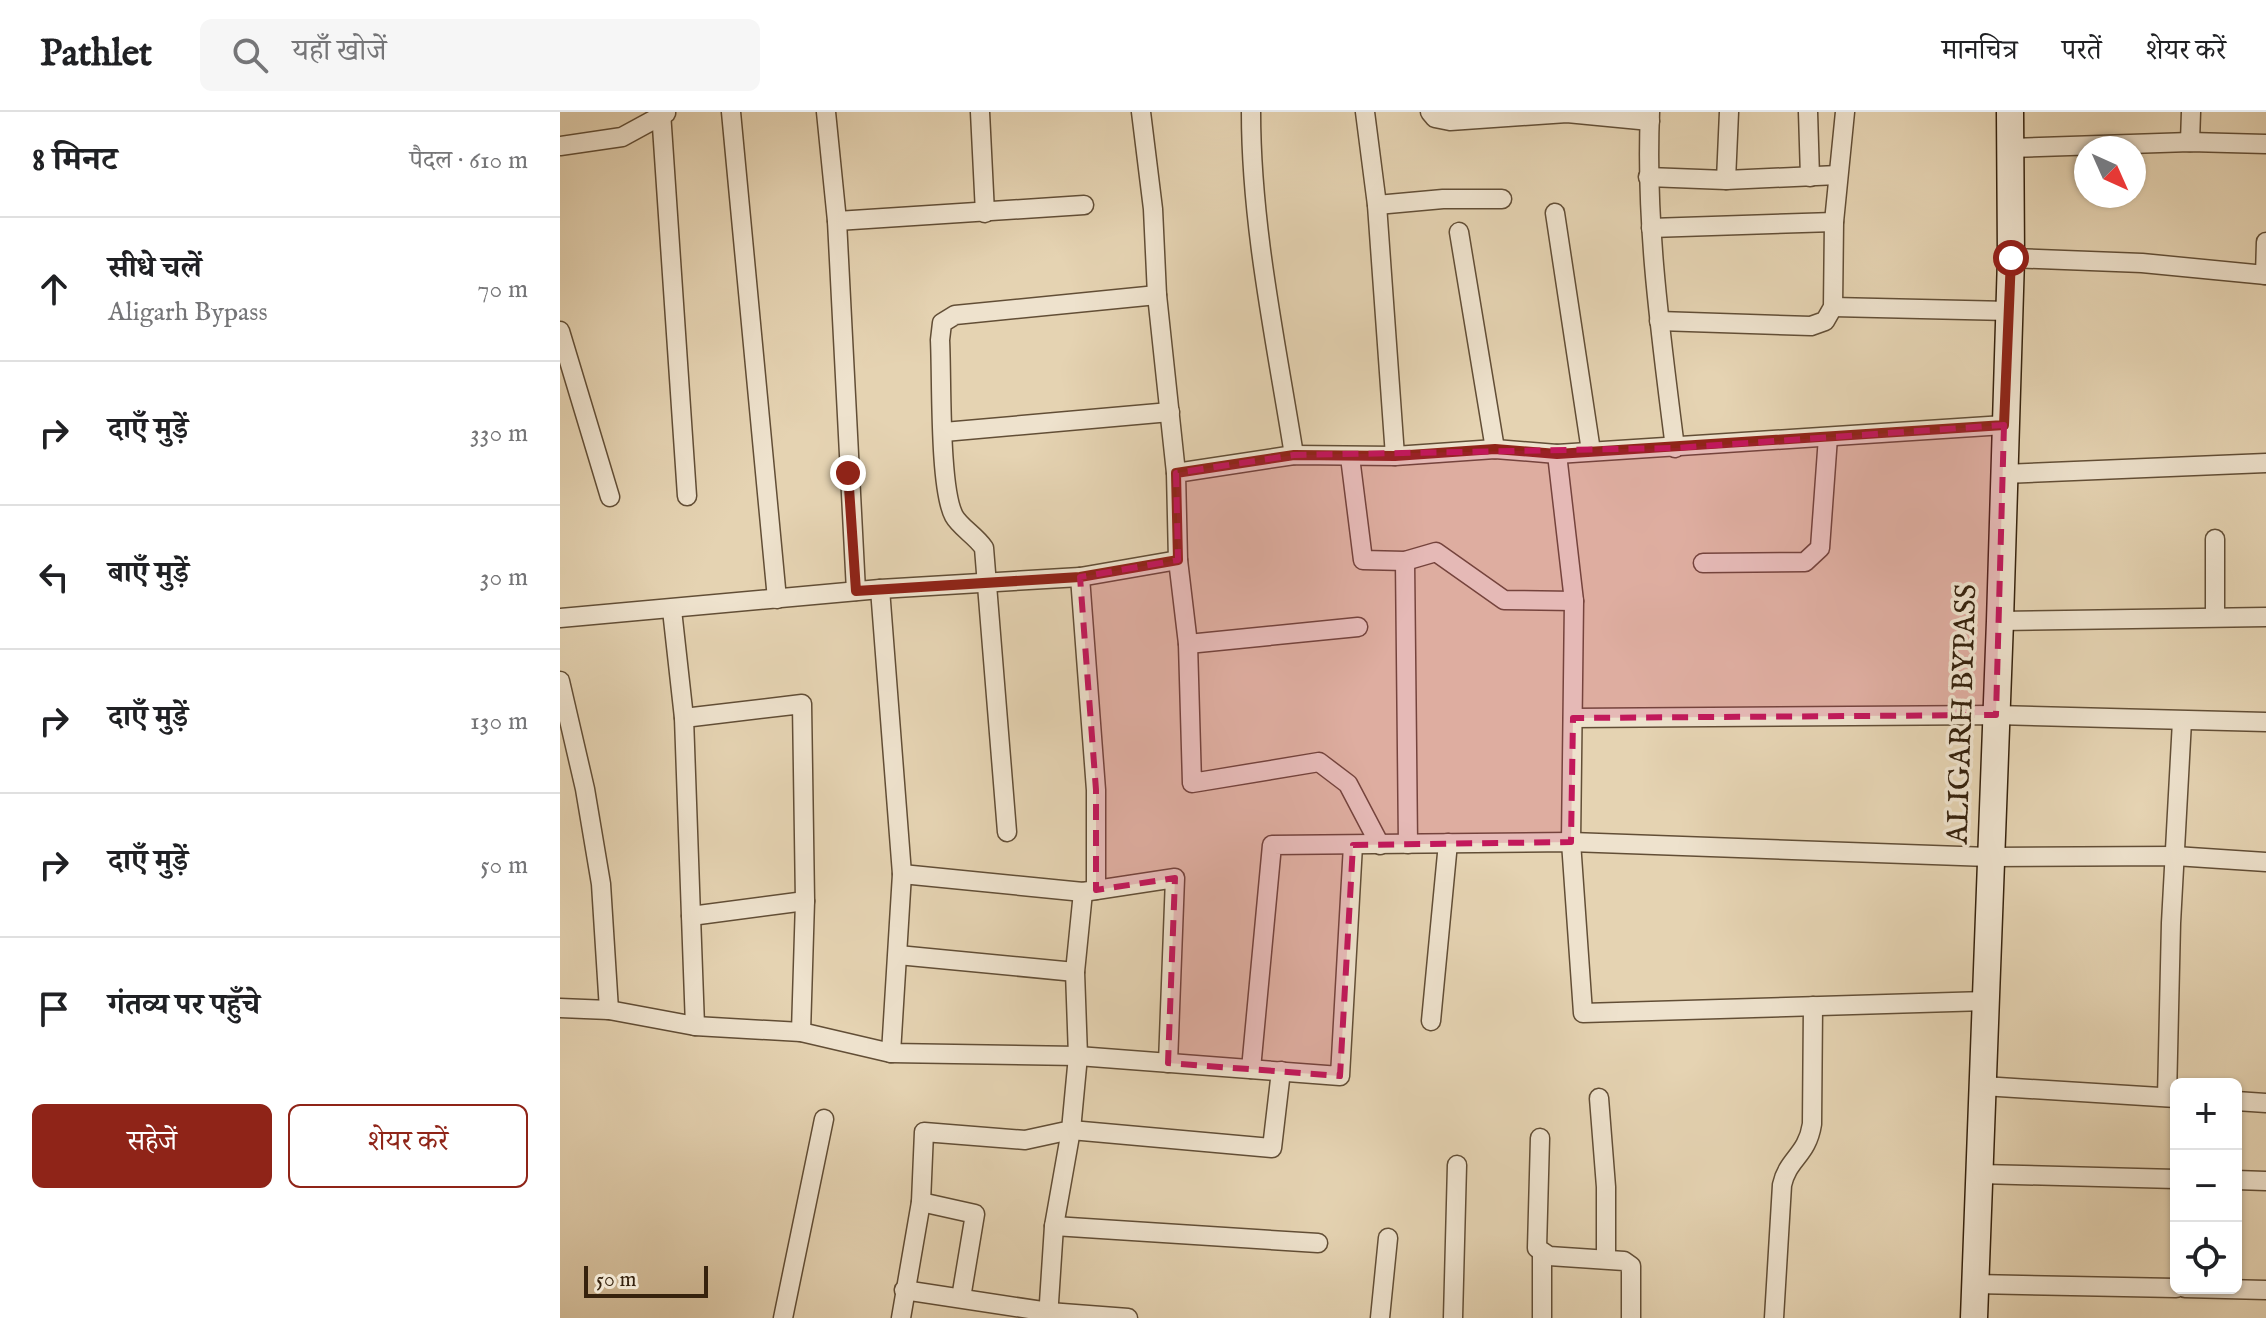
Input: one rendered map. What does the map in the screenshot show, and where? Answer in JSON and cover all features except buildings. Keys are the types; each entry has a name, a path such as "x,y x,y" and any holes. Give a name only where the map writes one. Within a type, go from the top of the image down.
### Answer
{"main road":[{"name":"ALIGARH BYPASS","path":"1974,1318 2011,258 2010,112"}],"street":[{"path":"731,112 777,599"},
{"path":"826,112 837,221 856,591"},
{"path":"980,112 985,213"},
{"path":"1141,112 1153,209 1157,295 1176,473 1178,560 1188,644 1192,783 1319,762 1348,784 1380,845"},
{"path":"1251,112 1251,150 1266,274 1294,455"},
{"path":"1365,112 1377,205 1395,456"},
{"path":"1430,112 1435,118 1450,121 1567,112 1650,116 1648,177 1651,228 1675,448"},
{"path":"1726,180 1729,112"},
{"path":"1808,112 1810,177"},
{"path":"1659,321 1811,326 1825,321 1833,307 1834,222 1845,112"},
{"path":"2190,142 2191,112"},
{"path":"560,146 622,137 663,113 687,496"},
{"path":"2011,148 2190,142 2266,144"},
{"path":"1648,177 1726,180 1838,175"},
{"path":"1377,205 1443,199 1502,199"},
{"path":"837,221 1084,205"},
{"path":"1555,213 1591,451"},
{"path":"1651,228 1834,222"},
{"path":"1459,232 1495,449"},
{"path":"2011,258 2142,263 2266,275 2266,242"},
{"path":"1007,832 984,548 973,533 955,519 949,503 940,340 942,323 955,315 1157,295"},
{"path":"1833,307 2009,311"},
{"path":"560,331 610,497"},
{"path":"944,432 1170,412"},
{"path":"1176,473 1294,455 1395,456 1495,449 1557,454 2004,425"},
{"path":"1703,563 1805,562 1814,556 1820,548 1828,437"},
{"path":"1557,454 1574,601 1571,842 1583,1013 1986,1001"},
{"path":"1350,457 1363,560 1405,561 1436,552 1504,600 1574,601"},
{"path":"2004,474 2266,463"},
{"path":"2215,539 2215,617"},
{"path":"560,618 880,589 1080,577 1178,560"},
{"path":"1405,561 1408,844"},
{"path":"1048,1315 1054,1226 1071,1130 1078,1056 1075,972 1090,891 1096,790 1080,577"},
{"path":"880,589 902,874 891,1053"},
{"path":"672,610 684,718 695,1026"},
{"path":"2000,621 2266,617"},
{"path":"1188,644 1358,627"},
{"path":"560,681 585,789 601,884 609,1010"},
{"path":"684,718 802,704 805,901 801,1032"},
{"path":"1573,718 1996,715 2266,722"},
{"path":"2172,1078 2175,856 2182,721"},
{"path":"1251,1069 1272,845 1571,842 1989,857 2175,856 2266,862"},
{"path":"1431,1021 1448,843"},
{"path":"560,1008 609,1010 695,1026 801,1032 891,1053 1078,1056 1340,1076 1353,845"},
{"path":"902,874 1090,891 1175,878 1168,1063"},
{"path":"691,916 805,901"},
{"path":"898,955 1075,972"},
{"path":"1774,1318 1782,1185 1785,1173 1809,1143 1812,1124 1813,1006"},
{"path":"901,1318 921,1202 924,1132 1025,1140 1071,1130 1272,1148 1281,1071"},
{"path":"1983,1086 2170,1098"},
{"path":"2242,1101 2266,1103 2266,1096"},
{"path":"1599,1098 1606,1187 1606,1259"},
{"path":"783,1318 824,1119"},
{"path":"1540,1138 1536,1235 1537,1248 1542,1254 1542,1318"},
{"path":"1453,1318 1457,1165"},
{"path":"1980,1174 2170,1179"},
{"path":"2242,1180 2266,1181"},
{"path":"921,1202 975,1214 961,1298"},
{"path":"1054,1226 1318,1243"},
{"path":"1380,1318 1388,1238"},
{"path":"1542,1254 1624,1261 1631,1266 1631,1318"},
{"path":"1975,1284 2170,1288"},
{"path":"2242,1289 2266,1290"},
{"path":"904,1290 1048,1315 1128,1318"}],"highlighted area":[{"path":"2004,425 1996,715 1573,718 1571,842 1353,845 1340,1076 1168,1063 1175,878 1096,890 1096,790 1080,577 1178,560 1176,473 1294,455 1675,448"}],"route":[{"path":"848,473 856,591 1080,577 1178,560 1176,473 1294,455 1395,456 1495,449 1557,454 2004,425 2011,258"}]}
